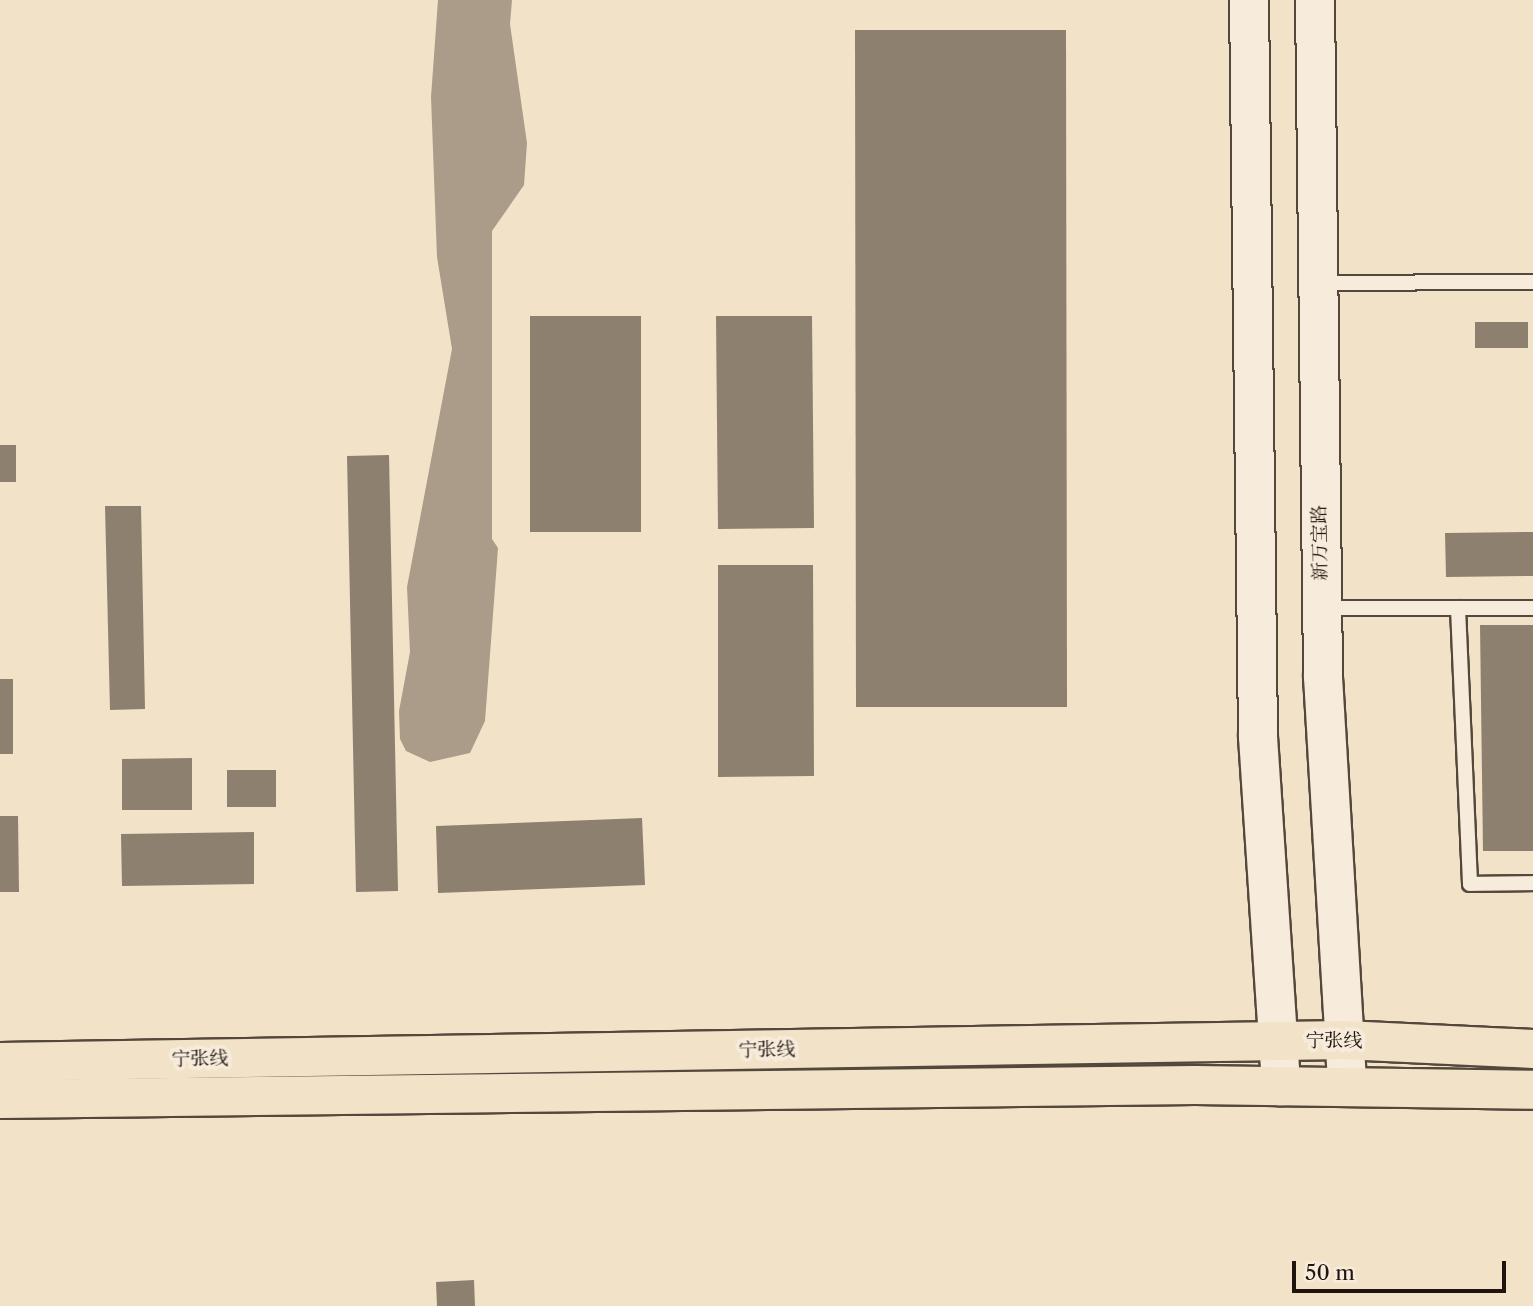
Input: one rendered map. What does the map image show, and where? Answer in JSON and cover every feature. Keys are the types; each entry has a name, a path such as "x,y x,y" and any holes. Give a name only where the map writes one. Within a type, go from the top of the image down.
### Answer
{"main road":[{"name":"宁张线","path":"0,1062 1344,1040 1533,1049"},
{"name":"宁张线","path":"0,1099 1281,1086 1533,1090"}],"street":[{"path":"1249,0 1258,737 1281,1086"},
{"name":"新万宝路","path":"1315,0 1322,608 1347,1086"}],"lane":[{"path":"1318,283 1533,282"},
{"path":"1322,608 1533,608"},
{"path":"1458,608 1470,884 1533,883"}],"shaded area":[{"path":"438,0 512,0 510,24 527,143 524,185 492,231 492,539 498,548 485,721 470,753 430,762 406,751 400,739 399,711 410,652 407,587 452,349 437,257 431,97"}],"building":[{"path":"855,30 1066,30 1067,707 856,707"},
{"path":"530,316 641,316 641,532 530,532"},
{"path":"716,316 812,316 814,528 718,529"},
{"path":"1475,322 1528,322 1528,348 1475,348"},
{"path":"0,445 16,445 16,482 0,482"},
{"path":"389,455 398,891 356,892 347,456"},
{"path":"105,506 141,506 145,709 110,710"},
{"path":"1533,532 1533,576 1446,577 1445,533"},
{"path":"718,565 813,565 814,776 718,777"},
{"path":"1480,625 1533,625 1533,851 1483,851"},
{"path":"0,679 13,679 13,754 0,754"},
{"path":"192,758 192,810 122,810 122,759"},
{"path":"227,770 276,770 276,807 227,807"},
{"path":"0,816 18,816 19,892 0,892"},
{"path":"642,818 645,885 438,893 436,826"},
{"path":"254,832 254,884 122,886 121,834"},
{"path":"474,1280 475,1306 437,1306 436,1282"}]}
